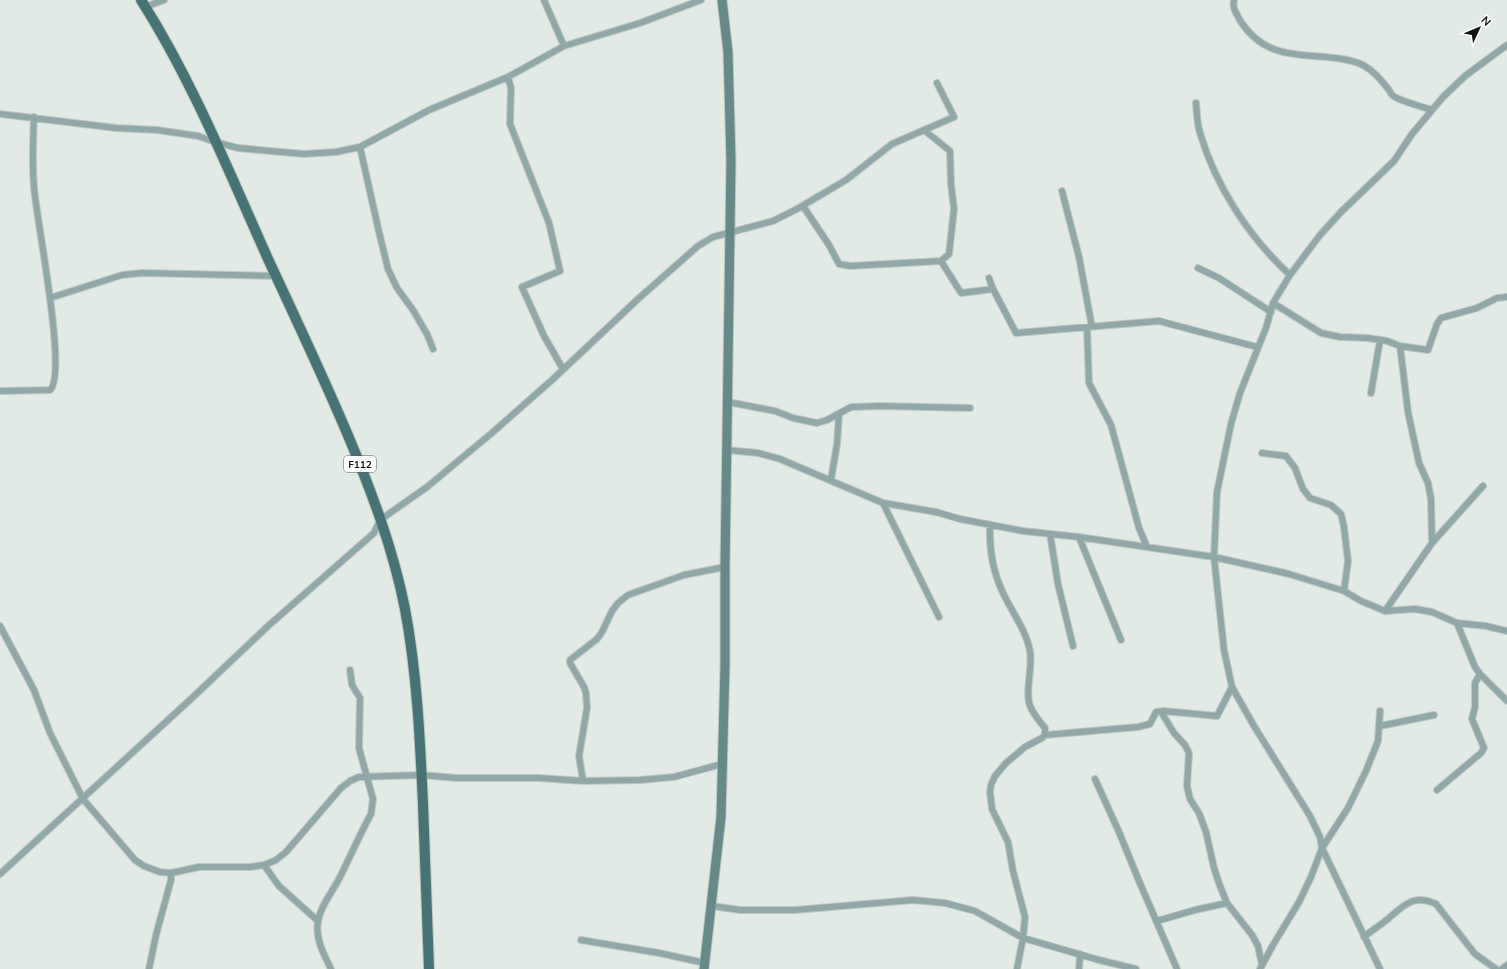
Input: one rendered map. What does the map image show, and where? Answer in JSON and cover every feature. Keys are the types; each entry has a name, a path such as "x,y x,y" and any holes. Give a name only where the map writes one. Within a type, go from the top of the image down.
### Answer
{"main road":[{"path":"704,966 721,817 725,665 724,567 728,402 730,114 728,52 722,0"},
{"name":"F112","path":"143,3 187,82 326,383 362,468 394,564 404,608 415,676 422,775 429,969"}],"street":[{"path":"143,3 164,0"},
{"path":"544,0 564,46"},
{"path":"0,114 116,128 164,131 198,136 238,148 304,154 336,152 360,147 429,110 508,77 564,46 640,22 701,0"},
{"path":"1234,0 1233,9 1245,28 1262,43 1283,53 1343,59 1355,62 1372,70 1394,97 1432,110"},
{"path":"1380,969 1322,848 1320,837 1310,816 1254,726 1232,687 1224,650 1214,557 1217,492 1230,424 1240,393 1257,347 1266,328 1273,303 1290,275 1320,235 1341,212 1394,161 1412,134 1432,110 1465,76 1507,45"},
{"path":"508,77 511,88 510,124 549,223 560,271 522,287 544,336 563,370"},
{"path":"0,874 83,799 268,626 374,533 380,520 428,487 493,432 698,246 713,237 773,221 803,206 846,180 892,144 954,117 937,83"},
{"path":"1196,103 1207,155 1225,191 1243,222 1259,243 1290,275"},
{"path":"0,391 46,391 53,388 56,378 55,343 50,298 34,187 32,156 34,117"},
{"path":"803,206 829,245 839,264 850,266 941,261 949,254 954,209 951,184 950,152 924,130"},
{"path":"360,147 388,269 397,288 413,310 427,334 433,349"},
{"path":"1062,191 1079,257 1089,327 1089,383 1111,425 1139,528 1147,547"},
{"path":"941,261 961,293 993,290"},
{"path":"1198,268 1219,278 1271,312"},
{"path":"50,298 122,275 142,273 276,276"},
{"path":"989,278 993,290 1016,333 1159,321 1257,347"},
{"path":"1273,303 1321,333 1340,337 1380,340 1400,346 1428,350 1437,324 1441,318 1477,308 1496,298 1507,297"},
{"path":"1371,393 1380,340"},
{"path":"1400,346 1408,412 1419,464 1428,483 1431,499 1432,543"},
{"path":"728,402 775,411 793,418 817,423 839,414 851,407 970,408"},
{"path":"831,480 837,444 839,414"},
{"path":"727,450 758,452 780,459 883,503 936,512 1023,531 1079,537 1214,557 1288,574 1344,591 1362,601 1385,610 1415,609 1432,612 1458,623 1486,626 1507,631"},
{"path":"1262,453 1286,456 1295,468 1302,489 1310,498 1331,505 1341,514 1348,562 1344,591"},
{"path":"1385,610 1432,543 1483,486"},
{"path":"883,503 939,617"},
{"path":"990,525 989,542 995,570 1003,592 1028,641 1031,653 1028,702 1030,708 1045,728 1042,738 1025,747 1006,763 991,785 990,792 992,809 1010,849 1013,871 1025,917 1023,938 1017,969"},
{"path":"1050,534 1058,584 1073,646"},
{"path":"1079,537 1121,640"},
{"path":"583,781 578,756 587,708 586,693 570,663 570,660 597,639 612,611 618,603 628,595 684,575 724,567"},
{"path":"1458,623 1473,662 1480,674 1507,701"},
{"path":"0,626 34,690 50,733 83,799 135,860 144,866 160,872 171,873 200,867 244,867 264,865 276,860 286,852 341,788 354,779 367,776 422,775 457,778 539,778 583,781 640,780 674,777 722,764"},
{"path":"331,969 320,943 317,930 318,922 324,906 341,876 371,814 373,799 359,748 360,698 352,685 350,670"},
{"path":"1437,790 1481,753 1484,748 1472,719 1475,707 1475,683 1480,674"},
{"path":"1044,735 1138,727 1150,724 1156,712 1163,711 1217,716 1232,687"},
{"path":"1163,711 1163,715 1174,733 1185,745 1189,753 1187,786 1190,799 1199,813 1206,832 1214,868 1227,903 1252,935 1258,946 1261,967"},
{"path":"1261,967 1299,902 1311,877 1322,848 1348,808 1360,783 1378,741 1380,711"},
{"path":"1380,726 1434,715"},
{"path":"1095,779 1177,969"},
{"path":"264,865 279,886 318,922"},
{"path":"150,969 156,935 171,880 171,873"},
{"path":"712,906 740,910 795,910 927,900 960,906 975,911 1023,938 1136,969"},
{"path":"1364,937 1404,904 1422,900 1429,901 1436,904 1476,954 1496,969"},
{"path":"1157,921 1227,903"},
{"path":"581,940 659,953 704,966"},
{"path":"1079,969 1080,954"},
{"path":"1502,969 1507,965"}]}
